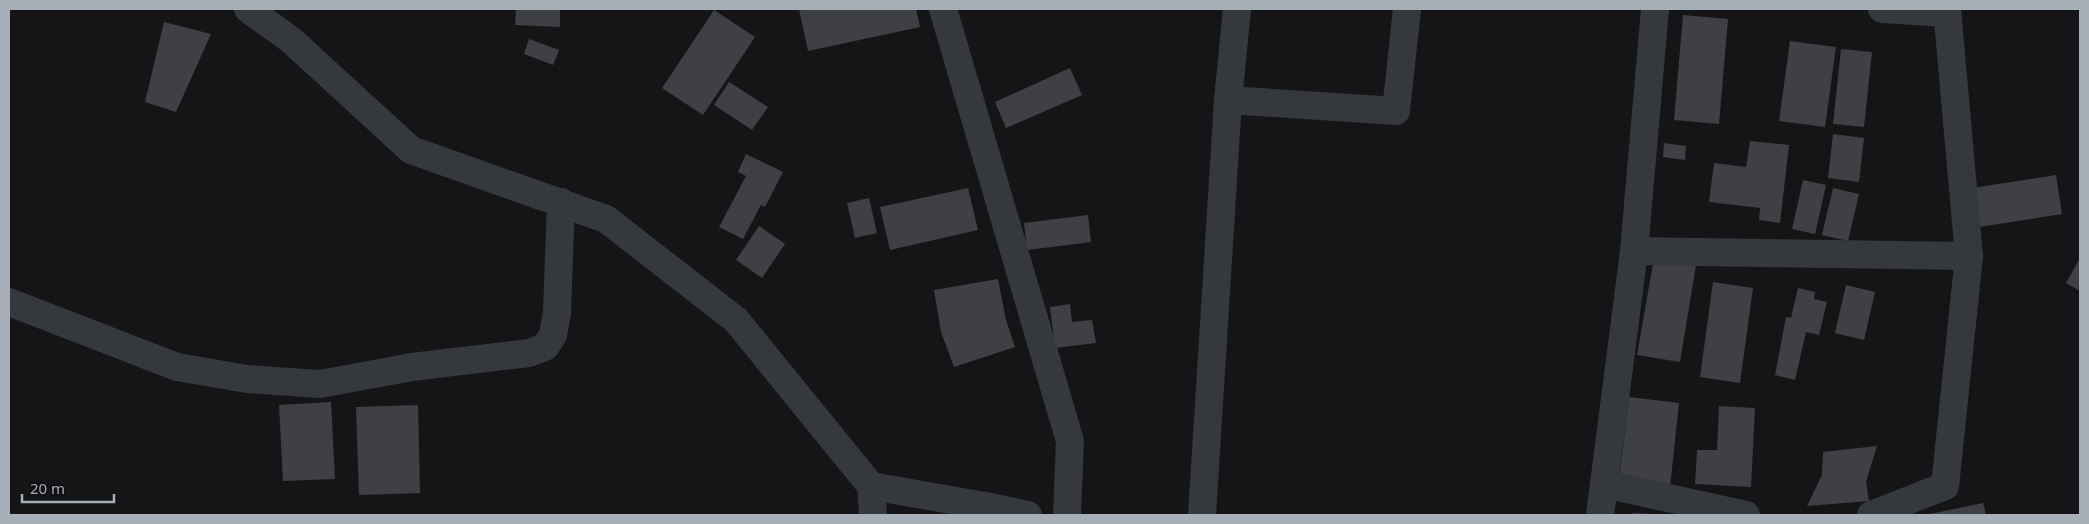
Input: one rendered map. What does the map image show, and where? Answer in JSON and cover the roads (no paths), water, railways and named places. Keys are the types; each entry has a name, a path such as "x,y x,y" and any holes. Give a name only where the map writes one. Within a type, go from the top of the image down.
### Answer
{"street":[{"path":"248,9 291,40 411,150 606,219 736,320 871,486 873,515"},
{"path":"943,9 1070,441 1067,515"},
{"path":"1202,515 1228,100 1237,9"},
{"path":"1228,100 1396,111 1408,9"},
{"path":"1600,515 1634,251 1655,9"},
{"path":"1870,515 1945,486 1969,256 1947,11 1882,9"},
{"path":"9,302 108,342 177,367 247,380 320,384 412,367 529,353 545,347 553,335 557,313 560,202"},
{"path":"1634,251 1969,256"},
{"path":"1604,484 1746,515"},
{"path":"871,486 1028,515"}]}
